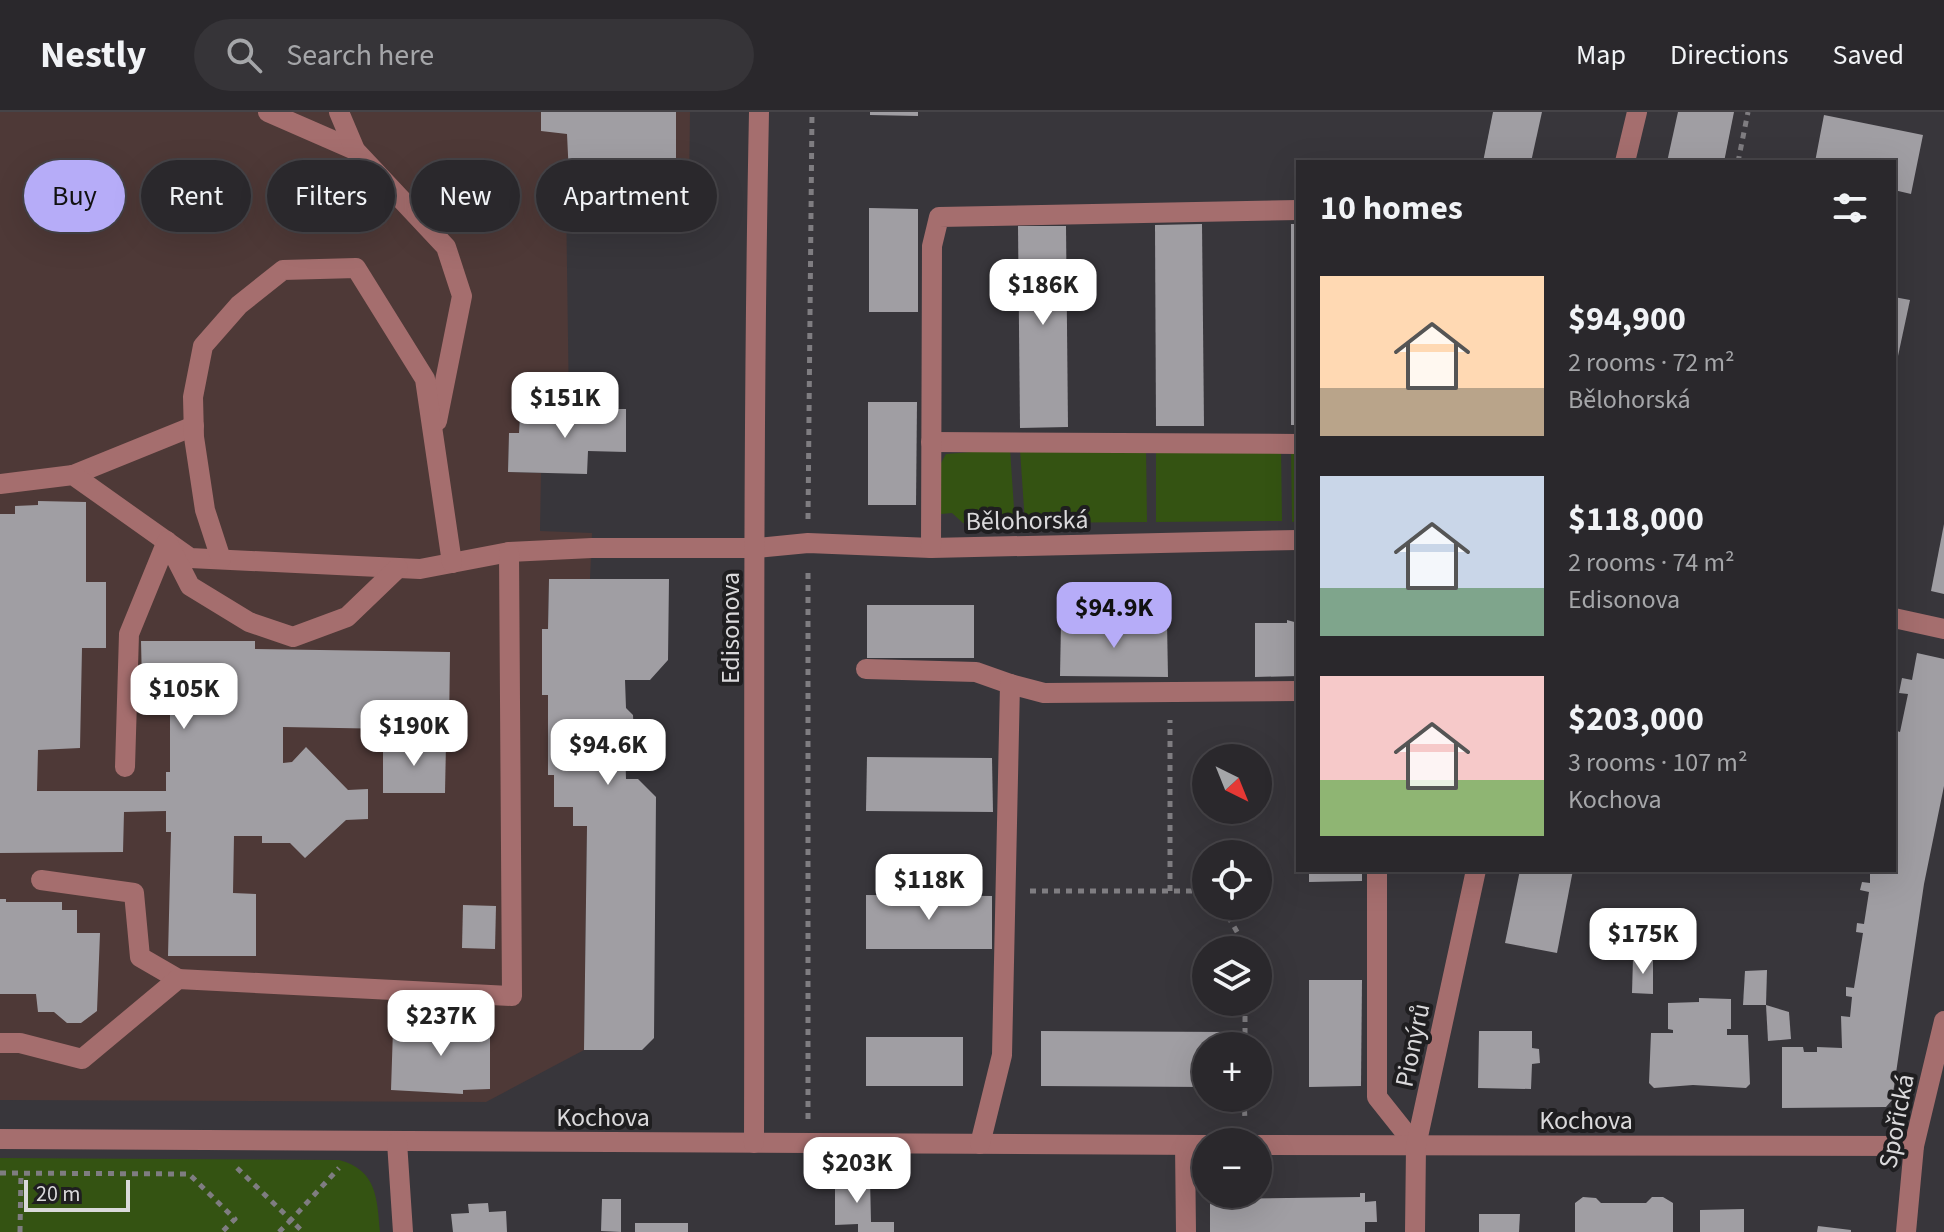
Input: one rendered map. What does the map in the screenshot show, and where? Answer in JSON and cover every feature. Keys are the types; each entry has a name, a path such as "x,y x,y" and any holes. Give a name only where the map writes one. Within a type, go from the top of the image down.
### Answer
{"street":[{"path":"268,112 355,150"},
{"path":"308,112 355,150 446,247 462,296 434,437"},
{"path":"339,112 355,150"},
{"name":"Edisonova","path":"754,1143 757,548 754,369 759,112"},
{"path":"1625,160 1637,112"},
{"path":"931,548 932,246 939,217 1296,210"},
{"path":"221,559 205,510 194,426 193,397 203,346 239,305 283,270 356,268 425,379 452,563"},
{"path":"0,484 73,475 194,426"},
{"path":"931,442 1296,444"},
{"name":"Bělohorská","path":"73,475 190,558 420,569 509,552 592,548 757,548 808,543 931,548 1296,540"},
{"path":"167,541 190,586 249,622 293,637 347,617 398,568"},
{"path":"125,767 129,634 167,541"},
{"path":"41,880 134,893 140,957 178,979 512,996 509,552"},
{"path":"1896,618 1944,629"},
{"path":"866,669 976,672 1044,693 1296,691"},
{"path":"980,1144 1002,1055 1010,684"},
{"path":"1377,872 1377,1097 1416,1146"},
{"name":"Pionýrů","path":"1415,1232 1416,1146 1476,872"},
{"path":"0,1043 20,1043 82,1059 178,979"},
{"name":"Spořická","path":"1906,1232 1914,1146 1944,1021"},
{"name":"Kochova","path":"0,1139 1192,1145"},
{"path":"397,1142 403,1232"},
{"name":"Kochova","path":"1272,1145 1914,1146"},
{"path":"1186,1232 1192,1180"}],"path":[{"path":"808,1144 812,112"},
{"path":"1738,160 1748,112"},
{"path":"1170,692 1170,891"},
{"path":"1005,890 1192,891"},
{"path":"209,1141 303,1232"},
{"path":"279,1232 365,1141"},
{"path":"0,1173 189,1174 235,1219 222,1232"},
{"path":"20,1232 21,1173"}],"shaded area":[{"path":"0,112 690,112 689,160 536,160 536,232 567,232 569,410 539,409 539,415 520,415 519,433 509,434 508,472 541,473 540,531 592,533 590,579 549,579 548,629 542,629 542,694 548,695 548,775 554,775 554,807 573,807 573,826 587,826 584,1050 486,1102 0,1100"}],"green space":[{"path":"1281,447 1282,521 1156,522 1156,448"},
{"path":"1291,447 1296,447 1296,521 1292,522"},
{"path":"1146,448 1147,522 1025,523 1020,450"},
{"path":"1010,449 1015,523 963,523 952,513 941,514 941,463 946,454"},
{"path":"0,1158 339,1160 352,1165 368,1178 376,1197 380,1232 0,1232"}],"building":[{"path":"541,112 676,112 676,160 568,160 567,134 541,131"},
{"path":"870,112 918,112 918,116 870,115"},
{"path":"1493,112 1542,112 1531,160 1483,160"},
{"path":"1678,112 1734,112 1724,160 1667,160"},
{"path":"1824,115 1923,135 1911,194 1896,190 1896,160 1815,160"},
{"path":"869,208 918,209 918,312 869,312"},
{"path":"1202,224 1204,426 1156,426 1155,225"},
{"path":"1291,224 1296,224 1296,425 1291,425"},
{"path":"1018,226 1066,226 1068,427 1020,428"},
{"path":"1896,297 1910,300 1896,365"},
{"path":"868,402 917,402 916,505 868,505"},
{"path":"539,409 626,409 626,452 588,451 587,474 508,472 509,433 519,433 520,415 539,415"},
{"path":"38,501 86,502 86,582 106,582 106,648 82,648 80,748 38,750 37,791 166,791 166,772 170,772 170,685 142,684 141,641 255,641 255,649 450,652 449,730 283,727 283,763 292,762 306,747 348,790 368,789 368,819 346,820 305,858 290,843 262,843 262,836 234,836 233,893 256,894 256,956 168,956 171,832 166,832 166,811 124,812 123,852 0,853 0,514 15,514 15,506 38,505"},
{"path":"1944,524 1944,594 1931,591"},
{"path":"549,579 669,579 668,660 650,680 625,680 626,708 633,715 634,737 625,743 626,779 638,779 656,797 654,1038 642,1050 584,1050 587,826 573,826 573,807 554,807 554,775 548,775 548,695 542,695 542,629 548,629"},
{"path":"867,605 974,605 974,658 867,658"},
{"path":"1287,620 1296,622 1296,676 1255,677 1255,623 1287,623"},
{"path":"1061,623 1167,623 1168,677 1060,676"},
{"path":"1917,653 1944,659 1944,786 1924,884 1892,1100 1886,1107 1782,1108 1782,1047 1803,1047 1804,1052 1817,1052 1817,1047 1842,1048 1841,1016 1850,1017 1852,997 1846,996 1846,987 1854,988 1863,933 1856,932 1857,923 1864,924 1869,892 1860,890 1862,882 1870,883 1870,872 1896,872 1896,731 1900,732 1908,694 1899,693 1902,678 1912,680"},
{"path":"383,743 446,743 445,793 383,793"},
{"path":"867,757 992,758 993,812 866,811"},
{"path":"1309,872 1362,872 1362,881 1309,882"},
{"path":"1520,872 1573,872 1557,953 1505,943"},
{"path":"866,895 992,896 992,949 866,949"},
{"path":"0,899 6,899 6,902 62,902 62,910 77,910 77,933 100,933 97,1011 81,1023 67,1023 54,1012 38,1012 36,994 0,994"},
{"path":"463,905 496,906 495,949 462,948"},
{"path":"1633,958 1653,958 1653,994 1632,993"},
{"path":"1767,970 1766,1005 1743,1005 1745,971"},
{"path":"1309,980 1362,980 1361,1086 1309,1087"},
{"path":"1699,998 1731,999 1731,1029 1727,1029 1727,1035 1748,1035 1750,1084 1746,1088 1693,1085 1654,1088 1649,1083 1651,1033 1673,1033 1668,1029 1668,1003 1699,1002"},
{"path":"1766,1005 1789,1012 1791,1039 1768,1041"},
{"path":"417,1021 465,1021 465,1030 490,1030 490,1089 463,1090 463,1094 391,1090 393,1029 417,1029"},
{"path":"1041,1031 1230,1032 1192,1032 1192,1087 1041,1086"},
{"path":"1479,1031 1532,1031 1532,1048 1539,1049 1540,1063 1532,1064 1531,1089 1478,1088"},
{"path":"866,1037 963,1037 963,1086 866,1086"},
{"path":"835,1177 870,1178 871,1222 894,1222 894,1232 858,1232 858,1224 835,1225"},
{"path":"1360,1193 1365,1193 1365,1202 1376,1201 1377,1222 1365,1222 1365,1232 1210,1232 1210,1208 1272,1208 1272,1198 1360,1197"},
{"path":"1583,1197 1596,1198 1601,1203 1646,1203 1652,1197 1663,1197 1673,1203 1673,1232 1575,1232 1575,1203"},
{"path":"602,1199 621,1199 621,1232 601,1231"},
{"path":"488,1203 489,1212 506,1211 507,1232 453,1232 451,1214 469,1213 468,1204"},
{"path":"1744,1209 1744,1232 1700,1232 1700,1210"},
{"path":"1479,1214 1520,1214 1519,1232 1479,1232"},
{"path":"635,1223 688,1223 688,1232 635,1232"},
{"path":"1818,1226 1851,1230 1851,1232 1817,1232"}]}
